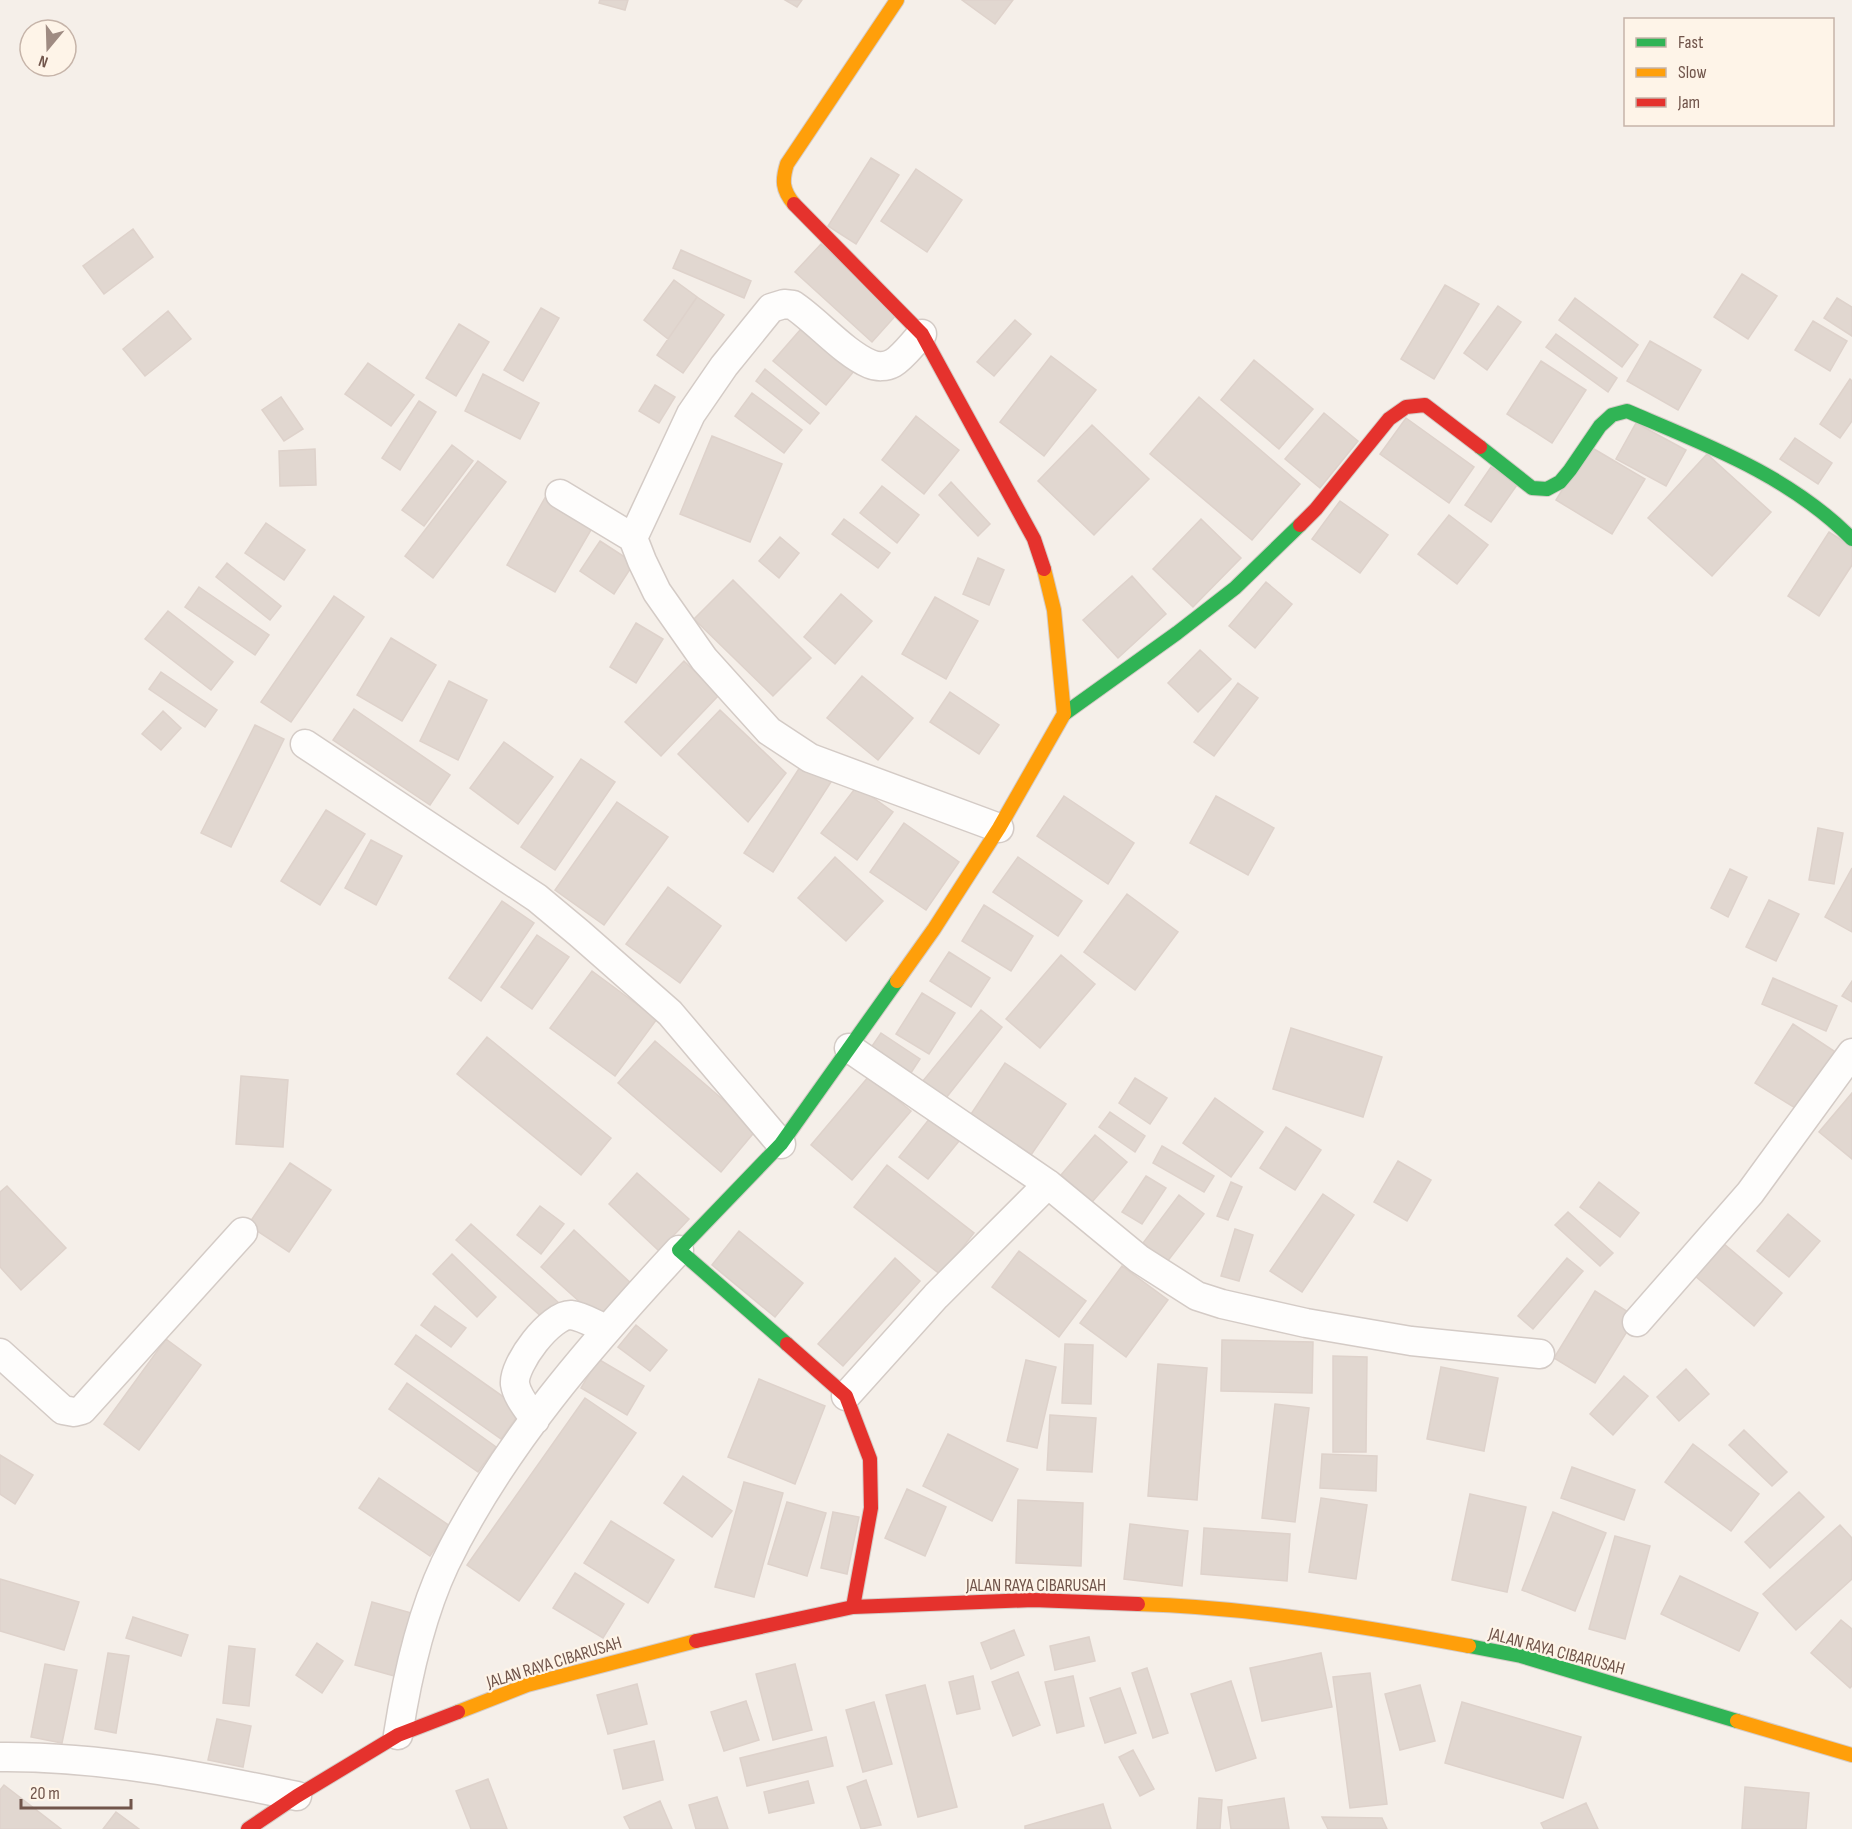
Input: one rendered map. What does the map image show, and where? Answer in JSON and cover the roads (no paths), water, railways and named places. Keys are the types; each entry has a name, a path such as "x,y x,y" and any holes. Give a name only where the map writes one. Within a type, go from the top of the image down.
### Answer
{"street":[{"path":"897,0 787,164 783,178 784,190 810,223 922,333 1034,539 1046,574 1054,610 1064,714"},
{"path":"633,538 691,414 724,366 771,308 784,304 793,305 847,348 877,366 894,363 922,333"},
{"path":"398,1735 406,1687 426,1613 444,1565 477,1503 535,1420 606,1329 781,1144 934,929 999,828 1064,714 1158,647 1234,588 1316,509 1389,419 1413,404 1425,405 1532,488 1540,491 1550,489 1563,479 1608,416 1617,411 1627,411 1740,461 1776,481 1818,508 1852,539"},
{"path":"560,494 633,538 657,592 704,659 769,731 810,759 999,828"},
{"path":"304,744 537,898 579,933 670,1013 781,1144"},
{"path":"849,1048 1048,1184 1139,1259 1197,1296 1306,1323 1411,1341 1540,1354"},
{"path":"1637,1322 1750,1193 1852,1053"},
{"path":"846,1396 936,1296 1048,1184"},
{"path":"0,1353 63,1410 74,1412 82,1410 243,1232"},
{"path":"680,1250 846,1396 870,1459 872,1486 871,1508 853,1607"},
{"path":"535,1420 518,1394 515,1383 516,1373 531,1346 551,1326 566,1316 577,1317 606,1329"},
{"name":"JALAN RAYA CIBARUSAH","path":"248,1829 297,1796 398,1735 527,1685 686,1643 853,1607 1033,1600 1152,1604 1271,1615 1408,1635 1521,1656 1852,1755"},
{"path":"0,1757 97,1762 191,1774 297,1796"}]}
